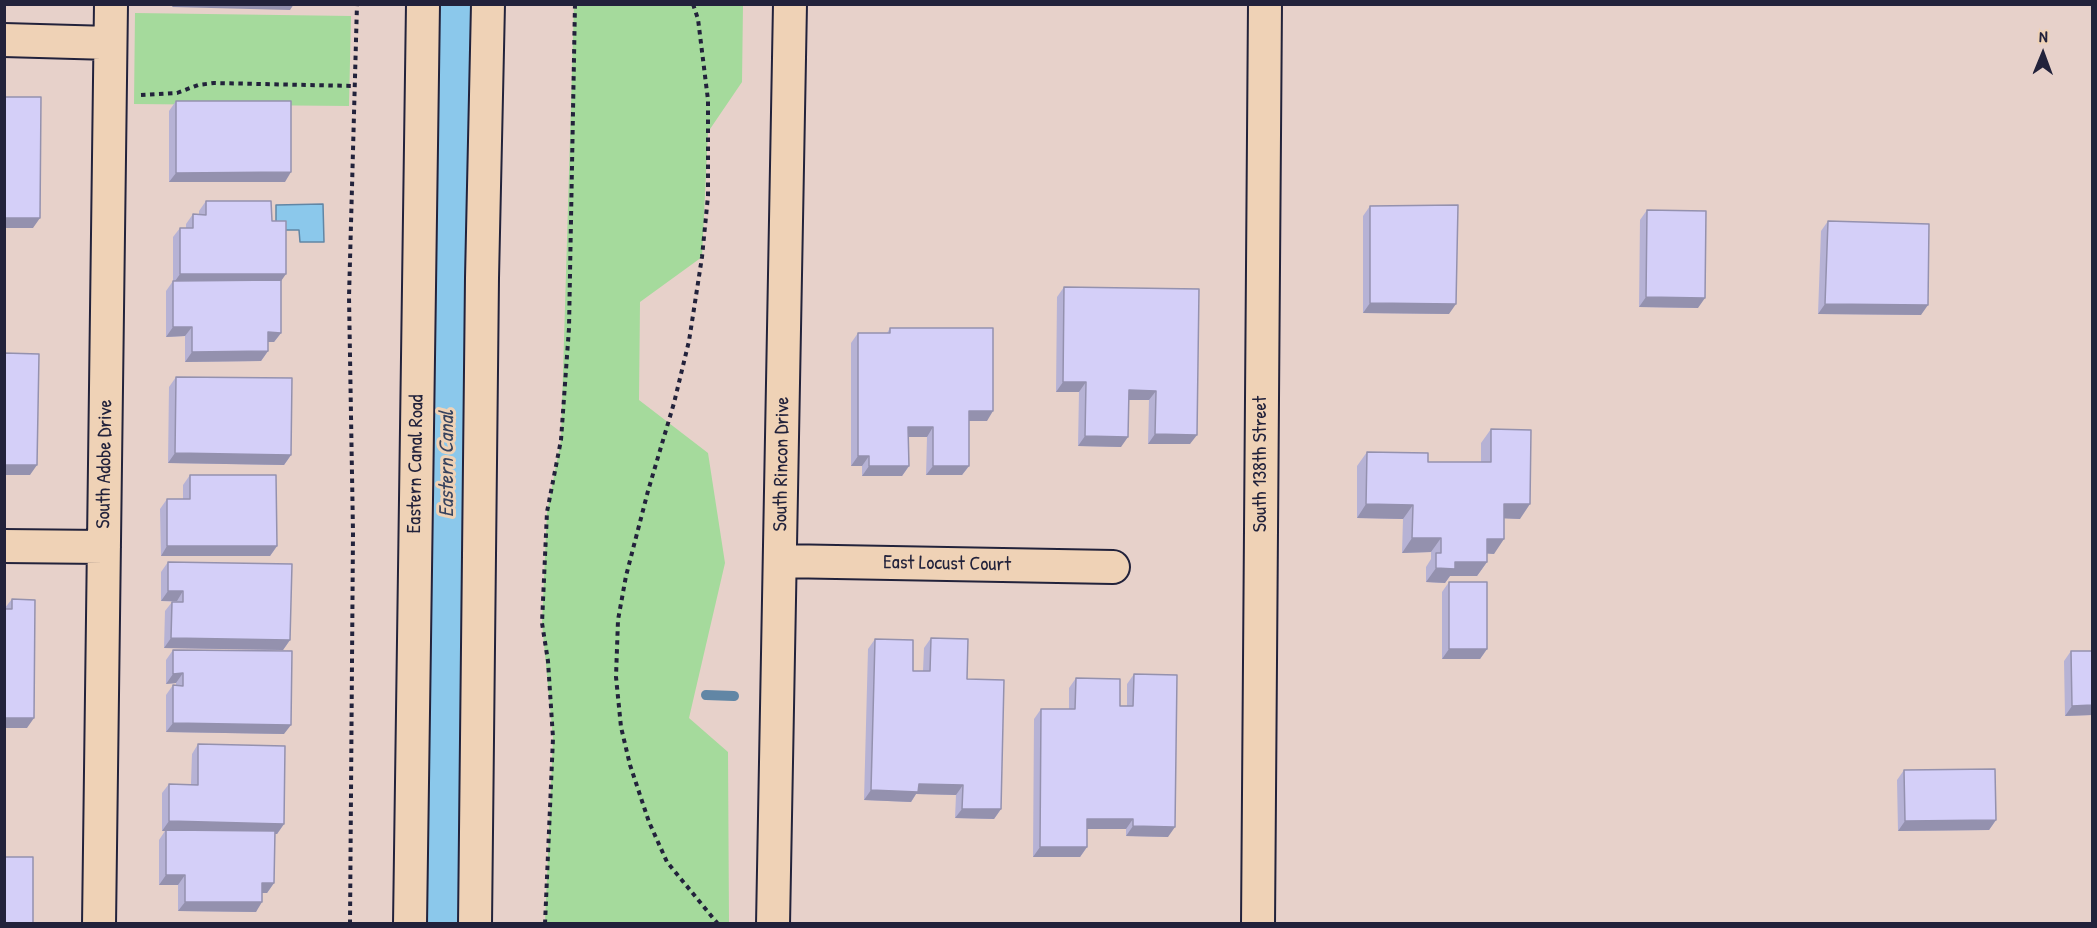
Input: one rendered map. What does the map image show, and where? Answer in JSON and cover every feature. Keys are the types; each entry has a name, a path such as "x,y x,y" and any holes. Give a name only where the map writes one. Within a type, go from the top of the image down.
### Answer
{"street":[{"name":"South Adobe Drive","path":"99,924 111,4"},
{"name":"Eastern Canal Road","path":"410,924 423,4"},
{"path":"475,924 482,267 488,4"},
{"name":"South Rincon Drive","path":"773,924 790,4"},
{"name":"South 138th Street","path":"1258,924 1265,4"},
{"path":"4,40 110,43"},
{"path":"4,546 104,547"},
{"name":"East Locust Court","path":"781,561 1113,567"}],"path":[{"path":"350,924 353,533 349,297 357,4"},
{"path":"545,924 553,738 548,661 542,623 548,512 561,440 569,328 575,4"},
{"path":"693,4 698,19 708,100 708,196 703,247 689,341 626,576 618,620 616,677 621,727 630,765 649,822 667,862 718,924"},
{"path":"110,96 177,93 198,85 214,83 355,86"}],"green space":[{"path":"574,5 743,5 742,82 708,132 702,257 640,302 639,400 708,453 725,563 689,718 728,752 729,923 545,923 553,738 542,623 547,512 561,440"},
{"path":"135,13 351,16 349,106 134,104"}],"water":[{"path":"323,204 324,242 300,242 299,230 279,230 276,226 276,205"}],"building":[{"path":"4,97 41,97 40,218 4,218"},
{"path":"176,101 291,101 291,172 176,173"},
{"path":"206,201 271,201 272,221 286,221 286,274 180,274 180,228 193,228 193,214 206,215"},
{"path":"1458,205 1456,304 1370,303 1370,206"},
{"path":"1647,210 1706,211 1705,298 1646,297"},
{"path":"1828,221 1929,224 1928,305 1825,304"},
{"path":"281,280 281,333 268,332 268,351 192,352 192,327 173,327 173,281"},
{"path":"1064,287 1199,289 1197,435 1155,434 1156,391 1129,390 1128,437 1085,436 1086,382 1063,382"},
{"path":"890,328 993,328 993,411 969,411 969,466 933,466 933,427 908,427 909,466 869,466 869,456 858,456 858,333 890,333"},
{"path":"4,353 39,354 37,465 4,465"},
{"path":"176,377 292,378 291,455 175,453"},
{"path":"1491,429 1531,430 1530,504 1504,504 1504,539 1487,539 1487,562 1455,562 1455,569 1436,568 1436,553 1441,553 1441,538 1412,538 1413,505 1366,504 1367,452 1428,453 1428,462 1491,462"},
{"path":"190,475 276,475 277,546 167,546 167,499 190,499"},
{"path":"168,562 292,564 290,640 171,638 172,602 183,602 183,591 168,591"},
{"path":"1449,582 1487,582 1487,649 1449,649"},
{"path":"12,599 35,600 34,718 4,718 4,609 12,609"},
{"path":"931,638 968,639 967,679 1004,680 1001,809 962,809 963,785 919,784 918,792 871,790 875,639 913,640 913,671 930,671"},
{"path":"173,650 292,651 291,725 173,723 173,685 183,686 183,673 173,674"},
{"path":"2071,651 2092,651 2092,705 2072,706"},
{"path":"1134,674 1177,675 1175,827 1133,826 1133,819 1087,819 1087,847 1040,847 1041,709 1075,709 1076,678 1120,679 1120,706 1133,706"},
{"path":"198,744 285,746 284,824 169,821 169,784 198,785"},
{"path":"1995,769 1996,820 1905,821 1904,770"},
{"path":"166,830 275,831 274,883 262,883 262,902 185,902 185,875 166,875"},
{"path":"4,857 33,857 33,924 4,924"}],"waterway":[{"name":"Eastern Canal","path":"444,924 447,412 455,4"},
{"path":"706,695 734,696"}]}
